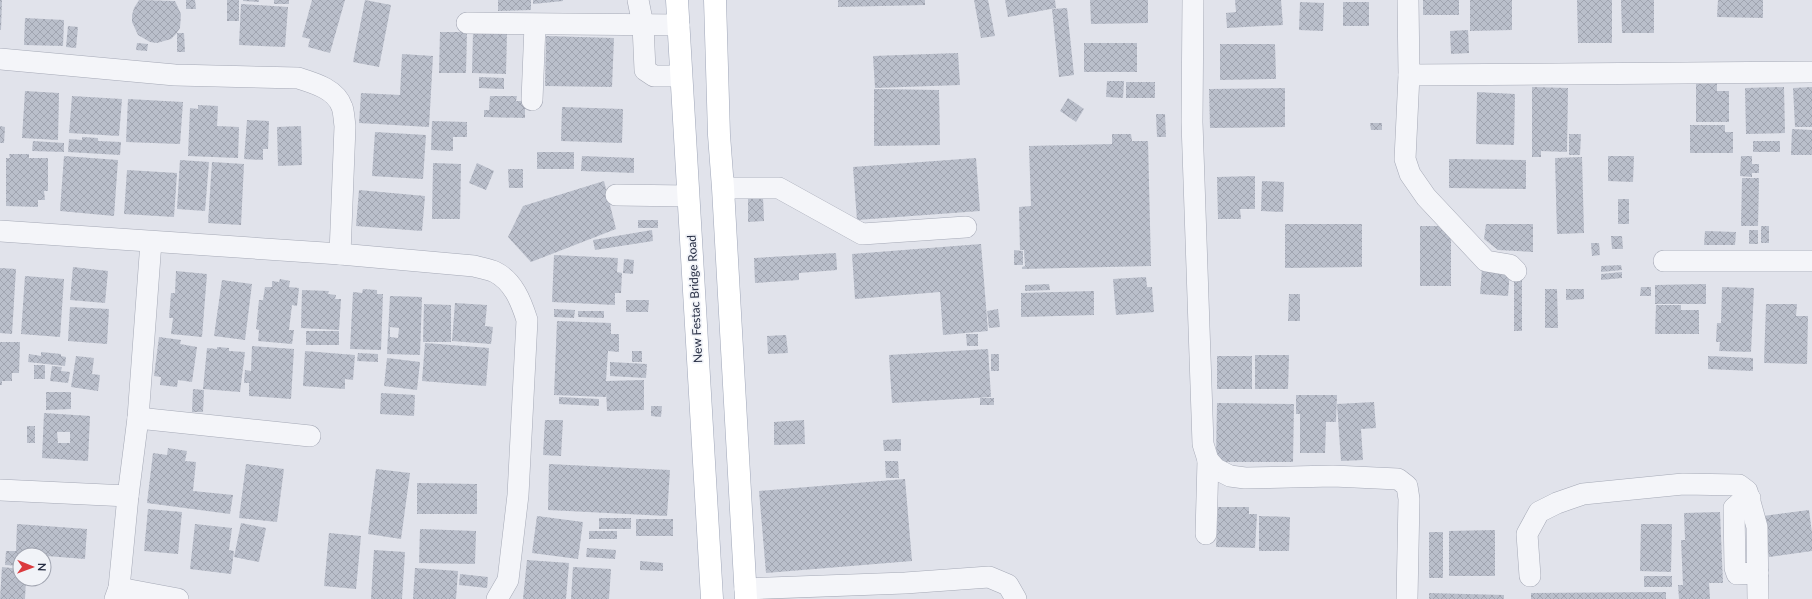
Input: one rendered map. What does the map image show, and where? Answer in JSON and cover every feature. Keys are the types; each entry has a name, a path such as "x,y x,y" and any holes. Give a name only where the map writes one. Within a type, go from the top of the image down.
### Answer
{"main road":[{"name":"New Festac Bridge Road","path":"677,0 712,599"},
{"path":"715,0 719,134 746,594"}],"street":[{"path":"638,0 643,25 645,70 654,76 681,76"},
{"path":"1193,0 1192,122 1203,444 1208,460 1206,534"},
{"path":"1408,0 1409,75 1405,159 1410,174 1426,197 1486,261 1510,265 1516,270"},
{"path":"467,23 535,25 678,25"},
{"path":"532,100 535,25"},
{"path":"0,59 175,75 298,78 314,83 330,92 342,106 344,126 340,254"},
{"path":"1409,75 1812,72"},
{"path":"723,188 779,188 862,234 966,227"},
{"path":"616,195 688,196"},
{"path":"0,231 340,254 474,266 495,272 508,283 520,300 527,320 518,495 508,580 497,599"},
{"path":"151,242 138,418 117,594 178,599"},
{"path":"1664,261 1812,261"},
{"path":"138,418 310,436"},
{"path":"1208,460 1216,469 1230,476 1245,478 1333,476 1398,480 1407,486 1409,499 1407,599"},
{"path":"1530,576 1527,534 1539,512 1564,501 1591,493 1683,484 1739,485 1747,491 1750,498 1757,528 1758,599"},
{"path":"0,490 128,496"},
{"path":"746,594 989,577 1008,585 1016,599"}],"building":[{"path":"0,0 2,0 1,30 0,30"},
{"path":"139,0 175,1 181,14 180,28 171,39 157,43 150,42 138,35 132,22 132,15"},
{"path":"186,0 195,0 196,9 186,9"},
{"path":"227,0 239,0 239,21 227,21"},
{"path":"259,0 259,2 243,1"},
{"path":"274,0 289,0 289,4 274,4"},
{"path":"312,0 345,0 330,53 308,47 310,39 302,37"},
{"path":"365,0 391,5 379,67 353,62"},
{"path":"498,0 531,0 531,10 498,11"},
{"path":"533,0 563,0 563,1 533,4"},
{"path":"838,0 925,0 925,5 838,7"},
{"path":"974,0 988,0 995,36 981,38"},
{"path":"1005,0 1055,0 1056,8 1008,17"},
{"path":"1090,0 1148,0 1148,23 1091,24"},
{"path":"1235,0 1281,0 1283,25 1227,28 1226,13 1236,12"},
{"path":"1423,0 1459,0 1459,15 1423,15"},
{"path":"1470,0 1512,0 1512,30 1470,31"},
{"path":"1577,0 1612,0 1612,43 1578,43"},
{"path":"1621,0 1654,0 1654,33 1622,33"},
{"path":"1718,0 1763,0 1763,18 1717,17"},
{"path":"1300,2 1324,3 1323,31 1299,30"},
{"path":"1343,2 1369,2 1369,26 1343,26"},
{"path":"241,4 288,7 285,47 239,45"},
{"path":"1067,8 1074,75 1059,77 1052,9"},
{"path":"25,18 64,20 63,46 24,45"},
{"path":"68,26 78,27 76,48 66,47"},
{"path":"1468,30 1469,53 1451,54 1450,31"},
{"path":"440,32 467,32 466,73 439,73"},
{"path":"473,32 507,32 506,74 472,73"},
{"path":"177,33 184,33 185,52 177,52"},
{"path":"546,36 614,38 612,87 545,86"},
{"path":"137,43 148,44 147,51 136,50"},
{"path":"1084,43 1137,43 1137,72 1084,72"},
{"path":"1220,44 1275,44 1276,79 1220,80"},
{"path":"958,53 960,85 875,88 873,56"},
{"path":"402,54 433,56 429,127 359,123 361,93 400,95"},
{"path":"479,77 504,78 504,89 479,88"},
{"path":"1696,77 1717,77 1717,91 1729,91 1729,122 1696,122"},
{"path":"1107,81 1124,81 1123,98 1106,97"},
{"path":"1126,82 1155,82 1155,98 1126,98"},
{"path":"1532,87 1568,88 1567,152 1541,151 1541,157 1532,157"},
{"path":"1784,87 1785,133 1746,134 1745,88"},
{"path":"1812,87 1812,127 1795,127 1793,88"},
{"path":"1285,88 1285,127 1210,128 1209,89"},
{"path":"874,89 939,90 940,145 874,146"},
{"path":"25,91 59,93 58,140 22,138"},
{"path":"1477,92 1515,94 1514,145 1476,144"},
{"path":"72,96 122,99 119,136 69,133"},
{"path":"490,96 517,96 516,101 525,101 525,118 484,117 484,110 489,110"},
{"path":"1068,98 1084,109 1076,122 1060,111"},
{"path":"128,99 183,102 180,144 126,142"},
{"path":"198,105 218,106 217,126 239,127 238,158 188,156 190,108 198,109"},
{"path":"562,107 623,109 622,143 561,141"},
{"path":"1156,114 1165,114 1166,137 1157,137"},
{"path":"247,120 269,121 268,149 263,149 263,160 244,159"},
{"path":"432,121 467,122 467,137 453,137 453,151 431,150"},
{"path":"1370,123 1382,123 1382,130 1371,130"},
{"path":"1690,125 1725,125 1725,132 1733,132 1733,153 1690,153"},
{"path":"0,126 5,127 4,143 0,143"},
{"path":"301,126 302,165 278,166 277,127"},
{"path":"1792,129 1812,130 1812,155 1791,155"},
{"path":"375,132 426,135 423,179 372,176"},
{"path":"1112,134 1131,134 1132,141 1148,141 1151,266 1022,269 1022,267 1025,266 1024,250 1020,250 1019,207 1031,206 1029,146 1112,144"},
{"path":"1569,134 1581,134 1580,155 1569,155"},
{"path":"82,137 98,138 98,141 121,142 120,155 68,152 69,139 82,140"},
{"path":"33,141 64,143 64,152 32,151"},
{"path":"1753,141 1780,141 1780,152 1753,152"},
{"path":"537,152 574,152 574,169 537,169"},
{"path":"9,154 29,154 29,158 48,158 48,191 44,191 45,200 38,200 38,207 6,206 6,158 10,158"},
{"path":"64,156 118,160 114,216 60,211"},
{"path":"582,156 634,158 634,173 581,171"},
{"path":"1608,156 1634,156 1633,182 1608,181"},
{"path":"1741,156 1752,156 1752,164 1759,164 1759,173 1752,173 1752,177 1740,176"},
{"path":"1582,157 1584,233 1557,234 1555,158"},
{"path":"976,158 980,211 857,220 853,167"},
{"path":"1449,159 1526,160 1526,189 1449,188"},
{"path":"180,160 209,162 205,211 177,209"},
{"path":"212,162 244,164 241,225 208,223"},
{"path":"433,163 461,164 460,219 432,219"},
{"path":"477,163 494,171 486,190 469,183"},
{"path":"508,169 523,169 523,188 509,188"},
{"path":"127,170 177,173 174,217 124,214"},
{"path":"1255,176 1255,209 1240,209 1241,219 1218,219 1217,177"},
{"path":"1742,178 1759,178 1758,226 1741,226"},
{"path":"604,181 616,229 531,262 508,237 523,206"},
{"path":"1262,181 1284,182 1283,212 1261,211"},
{"path":"359,190 425,196 422,231 356,226"},
{"path":"763,197 764,221 748,222 748,198"},
{"path":"1618,199 1629,199 1629,224 1618,224"},
{"path":"638,220 658,220 658,228 638,228"},
{"path":"1285,224 1362,224 1362,267 1285,268"},
{"path":"1486,224 1533,224 1533,252 1498,250 1484,239"},
{"path":"1420,226 1451,226 1451,286 1420,286"},
{"path":"1761,226 1769,226 1769,243 1761,243"},
{"path":"652,230 653,241 595,250 593,240"},
{"path":"1749,230 1758,230 1758,244 1749,244"},
{"path":"1705,231 1736,232 1735,245 1704,245"},
{"path":"1611,236 1622,236 1623,249 1612,249"},
{"path":"1591,243 1599,243 1600,255 1592,256"},
{"path":"981,244 988,331 943,335 940,292 855,299 852,254"},
{"path":"1014,250 1023,251 1023,265 1014,265"},
{"path":"836,253 837,270 799,273 799,280 755,283 754,258"},
{"path":"554,255 618,258 617,272 622,273 621,293 615,293 615,305 552,302"},
{"path":"624,259 634,260 633,274 623,273"},
{"path":"1621,265 1622,270 1601,272 1601,266"},
{"path":"73,267 108,271 105,303 70,300"},
{"path":"0,268 16,269 12,334 0,333"},
{"path":"1482,268 1510,270 1508,296 1480,294"},
{"path":"176,271 207,274 202,337 171,334 173,318 169,318 171,293 175,293"},
{"path":"1622,272 1622,278 1601,280 1601,274"},
{"path":"1514,274 1522,274 1522,331 1514,331"},
{"path":"25,276 64,279 60,337 21,334"},
{"path":"1146,277 1147,287 1152,287 1154,312 1116,315 1113,279"},
{"path":"280,279 290,281 289,287 299,288 297,306 292,305 289,330 294,330 292,344 258,341 259,330 256,329 259,300 263,300 265,287 272,287 272,281 279,282"},
{"path":"222,280 252,284 245,340 214,336"},
{"path":"1049,284 1050,290 1025,291 1025,285"},
{"path":"1706,284 1706,304 1655,304 1655,285"},
{"path":"1641,287 1651,287 1651,296 1640,296"},
{"path":"1722,287 1754,288 1751,352 1719,351 1720,342 1716,342 1717,323 1721,323"},
{"path":"363,289 377,290 377,294 383,294 381,350 350,349 353,292 362,293"},
{"path":"1545,289 1557,289 1558,328 1545,328"},
{"path":"1566,289 1584,289 1584,299 1566,300"},
{"path":"302,290 329,291 328,294 336,295 335,299 341,299 339,330 301,328"},
{"path":"1094,291 1094,315 1021,317 1021,293"},
{"path":"1289,294 1300,294 1300,321 1288,321"},
{"path":"390,296 422,297 420,355 387,354","holes":["390,327 399,328 398,338 390,337"]},
{"path":"626,300 649,300 648,312 626,312"},
{"path":"455,303 487,305 485,326 493,327 491,344 452,341"},
{"path":"424,304 451,305 451,342 423,342"},
{"path":"1766,304 1797,304 1796,316 1808,316 1807,364 1764,363"},
{"path":"1656,305 1681,305 1681,310 1699,310 1699,334 1655,334"},
{"path":"70,307 109,309 107,344 68,341"},
{"path":"554,309 575,310 574,318 554,317"},
{"path":"998,309 1000,327 989,328 987,311"},
{"path":"578,311 604,311 604,318 578,317"},
{"path":"557,321 611,323 611,334 619,334 619,352 608,351 606,381 644,380 644,410 607,411 606,389 606,397 554,395"},
{"path":"306,331 339,331 339,345 306,345"},
{"path":"966,334 978,334 978,346 967,346"},
{"path":"786,335 788,353 768,354 767,336"},
{"path":"159,337 181,340 180,344 197,347 192,382 178,380 177,387 160,385 161,377 154,376"},
{"path":"0,342 20,342 19,373 12,373 12,381 2,381 2,385 0,385"},
{"path":"425,343 489,348 486,386 422,381"},
{"path":"252,346 294,349 291,399 249,396 249,383 244,383 245,370 251,371"},
{"path":"217,347 229,348 229,351 245,352 240,392 203,389 207,348 217,349"},
{"path":"988,349 991,397 892,403 889,355"},
{"path":"305,351 355,355 353,380 345,379 345,389 303,386"},
{"path":"632,351 642,351 642,362 632,362"},
{"path":"41,352 61,354 61,356 66,357 65,366 28,362 29,354 41,356"},
{"path":"358,353 378,354 378,362 357,361"},
{"path":"991,354 999,354 999,371 991,371"},
{"path":"1255,355 1289,355 1288,389 1255,389"},
{"path":"76,356 94,358 92,374 100,375 98,391 71,387"},
{"path":"1217,356 1252,356 1252,389 1217,389"},
{"path":"1708,356 1753,358 1753,371 1708,369"},
{"path":"387,358 420,362 417,390 384,386"},
{"path":"610,362 647,364 646,378 610,376"},
{"path":"34,365 45,365 45,379 34,379"},
{"path":"52,366 62,367 61,371 70,372 68,383 50,381"},
{"path":"193,389 204,390 203,412 192,412"},
{"path":"46,392 71,392 71,409 46,410"},
{"path":"381,393 415,395 414,416 380,414"},
{"path":"1296,395 1337,395 1336,422 1326,422 1325,453 1300,453 1300,414 1296,414"},
{"path":"559,397 599,399 599,406 559,404"},
{"path":"980,398 994,398 994,405 980,405"},
{"path":"1374,402 1376,428 1361,429 1363,460 1341,461 1337,404"},
{"path":"1217,403 1294,404 1293,462 1216,462"},
{"path":"651,406 662,406 661,417 651,416"},
{"path":"44,413 90,416 88,461 42,458","holes":["57,432 70,432 70,443 58,443"]},
{"path":"545,420 563,420 561,456 543,455"},
{"path":"804,420 805,444 774,445 774,422"},
{"path":"27,426 35,426 35,443 27,443"},
{"path":"901,439 901,451 884,451 883,440"},
{"path":"168,448 187,451 185,461 196,462 193,491 233,495 230,514 147,503 153,453 167,455"},
{"path":"885,461 898,461 899,478 886,478"},
{"path":"246,464 284,469 277,522 239,518"},
{"path":"549,464 670,470 667,516 548,510"},
{"path":"376,469 410,473 401,539 368,534"},
{"path":"905,479 912,561 766,573 759,491"},
{"path":"417,483 477,484 477,514 417,514"},
{"path":"1218,507 1249,507 1249,514 1257,514 1255,548 1216,547"},
{"path":"148,509 182,512 178,554 144,551"},
{"path":"1809,510 1812,533 1812,551 1769,557 1763,516"},
{"path":"1720,512 1723,583 1709,583 1710,599 1679,599 1678,585 1683,585 1681,540 1685,540 1684,513"},
{"path":"537,516 583,522 578,559 532,553"},
{"path":"1259,516 1290,517 1289,551 1259,551"},
{"path":"599,518 631,518 631,529 599,529"},
{"path":"636,519 673,519 673,536 636,536"},
{"path":"241,523 266,528 259,562 234,557"},
{"path":"17,524 87,529 85,559 52,556 52,547 16,547"},
{"path":"195,524 232,528 229,550 234,551 231,574 190,569"},
{"path":"1641,524 1672,524 1671,572 1640,571"},
{"path":"420,529 476,531 475,564 419,563"},
{"path":"1495,530 1495,576 1449,576 1449,531"},
{"path":"589,531 617,531 617,539 589,539"},
{"path":"1429,532 1443,532 1443,578 1429,578"},
{"path":"329,533 361,536 356,589 324,586"},
{"path":"587,548 616,550 615,559 586,557"},
{"path":"374,550 405,552 402,599 371,599"},
{"path":"6,551 12,551 12,565 5,565"},
{"path":"527,560 569,563 566,599 523,599"},
{"path":"640,561 663,563 663,571 640,570"},
{"path":"2,567 12,568 12,587 26,587 25,599 0,599"},
{"path":"573,567 611,569 609,599 571,599"},
{"path":"415,568 458,571 456,599 413,599"},
{"path":"460,574 488,577 487,588 459,585"},
{"path":"1644,576 1672,576 1672,587 1644,587"},
{"path":"1666,592 1666,599 1531,599 1531,593"},
{"path":"1429,593 1504,595 1504,599 1429,599"}]}
